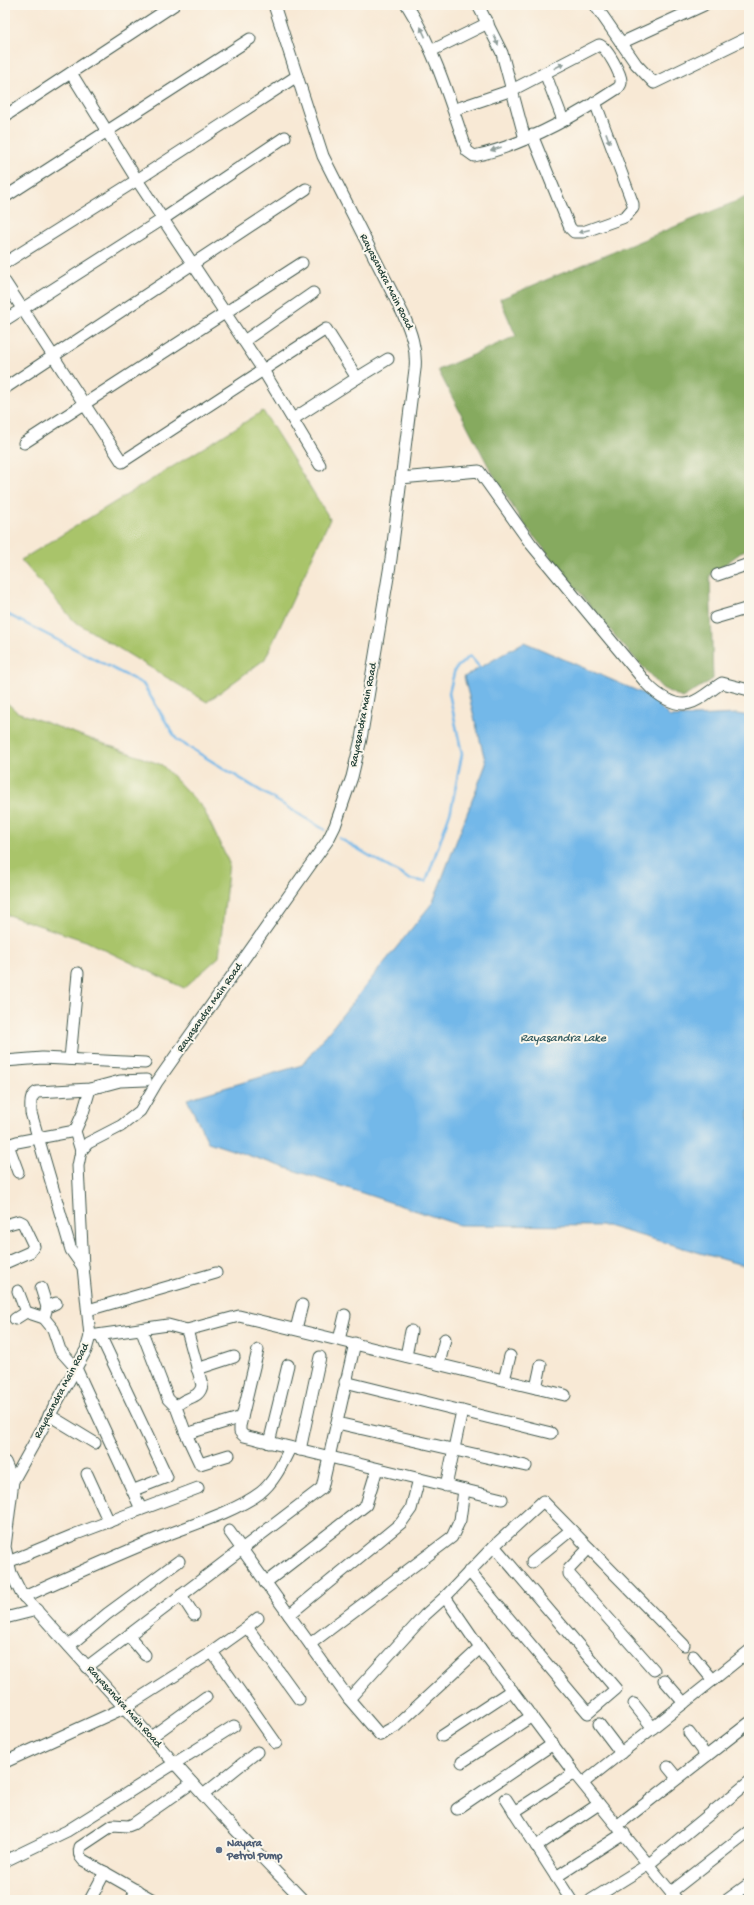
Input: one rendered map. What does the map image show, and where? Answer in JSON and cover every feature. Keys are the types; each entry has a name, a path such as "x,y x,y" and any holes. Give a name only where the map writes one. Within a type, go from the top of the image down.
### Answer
{"street":[{"path":"5,116 174,5"},
{"name":"Rayasandra Main Road","path":"274,5 323,156 412,334 415,348 415,365 391,559 361,739 352,777 332,833 157,1082 140,1111 121,1126 88,1143 81,1151 78,1166 83,1266 88,1310 95,1336 13,1480 5,1547 8,1562 16,1584 24,1597 203,1795 303,1900"},
{"path":"407,5 421,27 431,51 467,151 474,156 529,137 563,120 618,88 621,84 620,78 606,50 602,45 596,46 512,90 453,110"},
{"path":"478,5 502,53 512,90 529,137 574,232 583,232 626,216 633,208 633,204 595,102"},
{"path":"595,5 643,73 654,83 749,37"},
{"path":"622,43 704,5"},
{"path":"431,51 488,23"},
{"path":"5,197 250,39"},
{"path":"71,73 163,219 263,370 320,465"},
{"path":"545,74 563,120"},
{"path":"5,263 138,180 297,76"},
{"path":"5,320 163,219 285,137"},
{"path":"5,388 306,190"},
{"path":"24,443 224,312 302,263"},
{"path":"5,282 122,462 326,329 357,378"},
{"path":"244,341 313,293"},
{"path":"293,419 388,359"},
{"path":"401,478 479,470 531,544 647,684 664,698 677,703 689,704 722,683 749,690"},
{"path":"716,575 749,564"},
{"path":"715,618 749,608"},
{"path":"70,1059 78,973"},
{"path":"5,1061 42,1058 145,1063"},
{"path":"83,1266 71,1250 32,1113 31,1102 34,1094 37,1092 90,1088 120,1081 146,1080"},
{"path":"81,1151 75,1131 83,1114 90,1088"},
{"path":"18,1172 7,1146 75,1131"},
{"path":"5,1225 7,1226 19,1221 23,1223 34,1246 30,1252 5,1263"},
{"path":"88,1310 216,1273"},
{"path":"41,1288 49,1309 53,1329 60,1350 76,1368 134,1490 141,1509"},
{"path":"18,1291 26,1312"},
{"path":"296,1329 302,1305"},
{"path":"15,1319 26,1312 49,1309"},
{"path":"134,1490 168,1477 95,1336 168,1325 187,1330 239,1316 565,1395"},
{"path":"339,1340 345,1316"},
{"path":"141,1329 168,1399 176,1407 186,1434 200,1464 229,1455"},
{"path":"176,1407 179,1402 198,1395 201,1391 202,1385 187,1330"},
{"path":"406,1356 412,1331"},
{"path":"439,1364 445,1340"},
{"path":"87,1667 180,1595 242,1551 322,1488 355,1343"},
{"path":"258,1350 242,1417 240,1432 244,1436 502,1499"},
{"path":"504,1380 510,1356"},
{"path":"197,1369 234,1357"},
{"path":"24,1597 135,1547 235,1507 259,1494 268,1486 295,1449 320,1357"},
{"path":"269,1442 288,1365"},
{"path":"536,1388 541,1365"},
{"path":"345,1382 551,1433"},
{"path":"446,1486 462,1411"},
{"path":"49,1415 96,1443"},
{"path":"186,1434 242,1417"},
{"path":"337,1423 526,1466"},
{"path":"5,1462 13,1480"},
{"path":"265,1583 366,1505 377,1469"},
{"path":"87,1474 109,1522"},
{"path":"289,1615 401,1523 411,1509 419,1479"},
{"path":"8,1562 198,1488"},
{"path":"310,1644 452,1537 460,1520 464,1490"},
{"path":"349,1699 425,1615 445,1597 494,1546 543,1501 684,1645"},
{"path":"532,1562 571,1530"},
{"path":"229,1531 349,1699 380,1736 396,1726 480,1648"},
{"path":"469,1571 588,1713 616,1689 494,1546"},
{"path":"589,1548 569,1569 569,1574 654,1670"},
{"path":"69,1646 107,1614 179,1561"},
{"path":"5,1586 16,1584"},
{"path":"180,1595 194,1615"},
{"path":"445,1597 480,1648 574,1773 649,1864 672,1897 749,1831"},
{"path":"5,1618 37,1610"},
{"path":"5,1762 124,1708 212,1652 258,1618"},
{"path":"247,1627 299,1699"},
{"path":"129,1636 145,1655"},
{"path":"583,1783 749,1651"},
{"path":"212,1652 276,1743"},
{"path":"693,1656 712,1680"},
{"path":"664,1680 684,1703"},
{"path":"442,1736 512,1690"},
{"path":"151,1737 206,1697"},
{"path":"634,1704 653,1728"},
{"path":"462,1762 532,1716"},
{"path":"556,1877 621,1829 677,1778 749,1722"},
{"path":"599,1724 621,1753"},
{"path":"5,1861 67,1831 234,1726"},
{"path":"689,1734 706,1756"},
{"path":"457,1809 553,1744"},
{"path":"203,1795 257,1752"},
{"path":"668,1766 677,1778"},
{"path":"514,1812 574,1773"},
{"path":"592,1900 649,1864 749,1782"},
{"path":"153,1900 134,1895 105,1872 80,1856 78,1852 80,1847 113,1825 128,1826 133,1824 192,1783"},
{"path":"506,1799 572,1900"},
{"path":"536,1846 599,1804"},
{"path":"90,1900 105,1872"},
{"path":"727,1900 749,1884"}],"green space":[{"path":"749,196 749,547 710,575 713,679 682,698 662,688 620,642 522,522 490,469 438,370 516,336 500,299"},
{"path":"263,411 330,519 265,659 207,702 74,621 21,560"},
{"path":"5,701 17,712 162,765 203,808 229,863 219,957 184,988 86,941 5,914"}],"water":[{"name":"Rayasandra Lake","path":"524,642 649,696 670,717 737,714 749,716 749,1267 607,1226 459,1225 208,1142 187,1099 302,1065 433,902 486,764 464,677"}],"waterway":[{"path":"5,613 143,684 177,740 325,830"},
{"path":"339,838 409,879 426,882 451,810 462,754 449,693 455,669 470,656 482,670"}],"place":[{"name":"Nayara Petrol Pump","path":"219,1850"}]}
